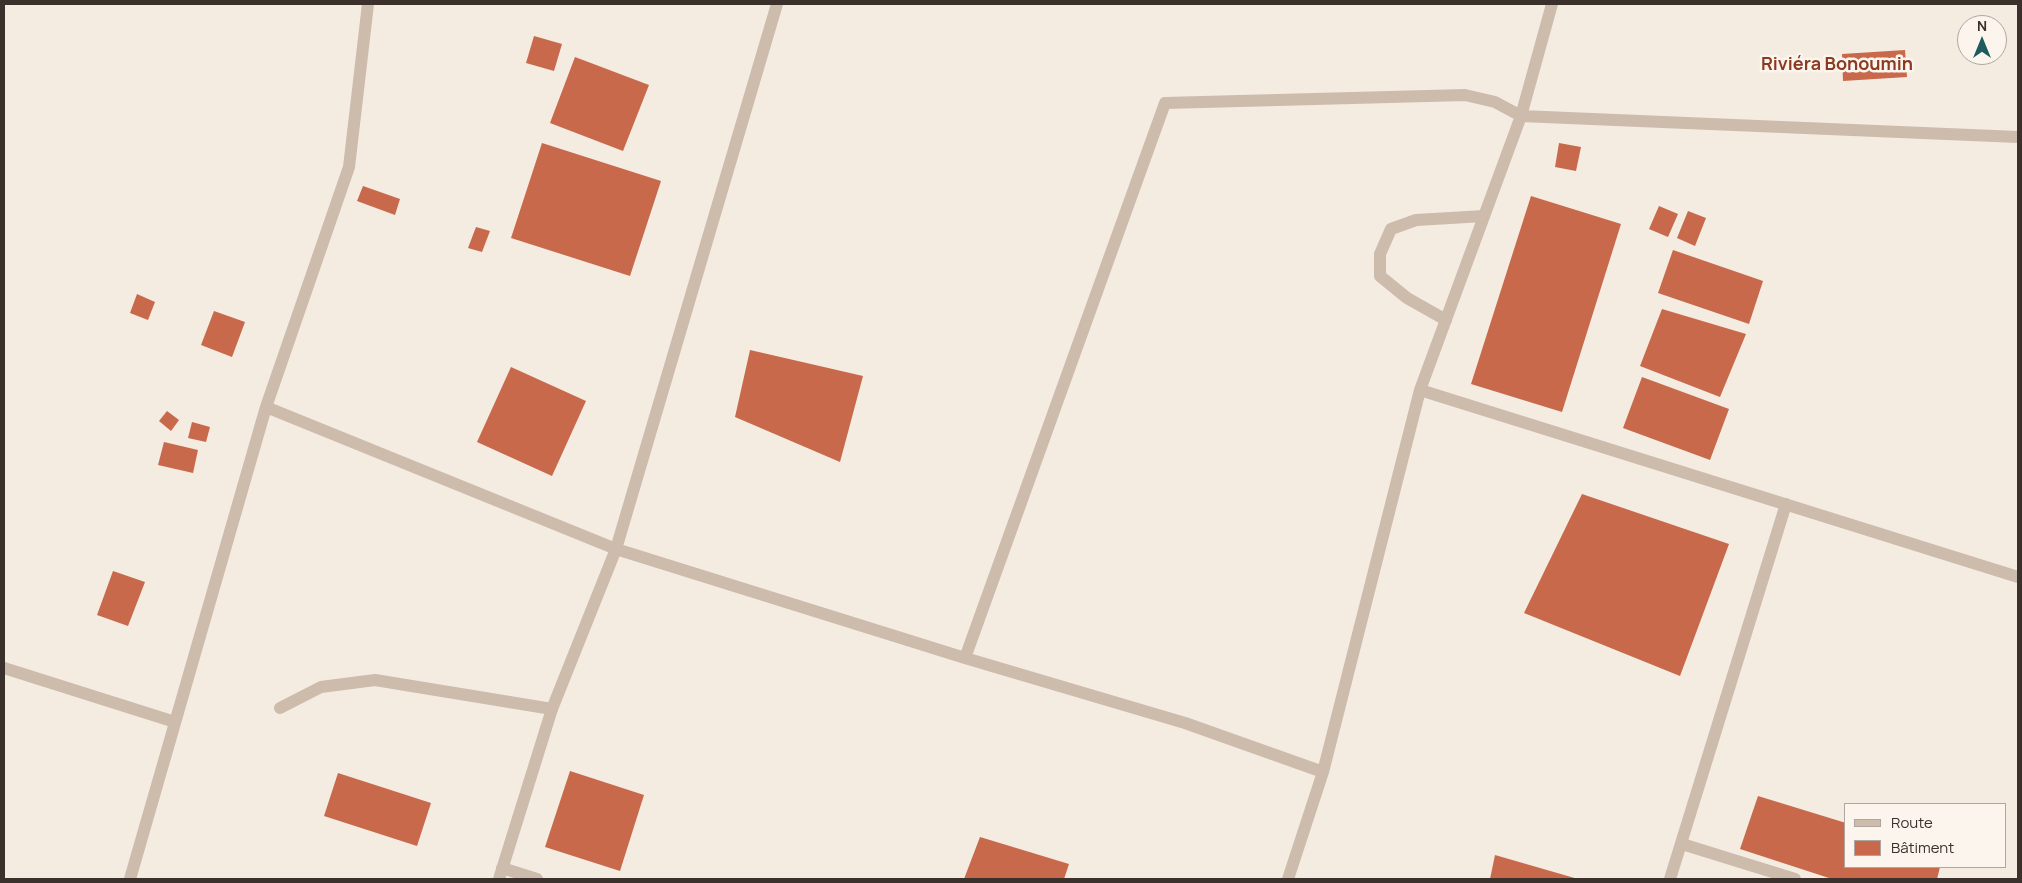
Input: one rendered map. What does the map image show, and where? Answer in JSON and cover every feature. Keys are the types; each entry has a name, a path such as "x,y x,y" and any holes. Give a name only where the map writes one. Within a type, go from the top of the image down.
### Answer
{"street":[{"path":"130,879 266,407 349,167 368,4"},
{"path":"537,879 500,874 552,709 616,549 776,4"},
{"path":"1288,879 1323,772 1420,390 1520,116 1552,4"},
{"path":"965,658 1165,103 1465,96 1495,102 1520,116 2018,136"},
{"path":"1446,320 1407,298 1380,276 1380,254 1391,229 1416,220 1484,216"},
{"path":"1420,390 2018,578"},
{"path":"266,407 616,549 965,658 1185,723 1323,772"},
{"path":"1670,879 1786,504"},
{"path":"4,668 175,722"},
{"path":"280,708 321,687 374,680 552,709"},
{"path":"1682,844 1794,879"}],"building":[{"path":"534,36 562,44 554,71 526,63"},
{"path":"1905,50 1907,77 1843,81 1842,54"},
{"path":"575,57 649,85 623,151 550,123"},
{"path":"542,143 661,181 630,276 511,238"},
{"path":"1559,143 1581,147 1576,171 1555,167"},
{"path":"363,186 400,199 395,215 357,201"},
{"path":"1531,196 1621,224 1562,412 1471,384"},
{"path":"1659,206 1678,214 1668,237 1649,229"},
{"path":"1688,211 1706,218 1695,246 1677,238"},
{"path":"476,227 490,231 482,252 468,248"},
{"path":"1673,250 1763,281 1749,324 1658,293"},
{"path":"137,294 155,302 148,320 130,313"},
{"path":"1662,309 1746,334 1720,397 1640,366"},
{"path":"214,311 245,322 232,357 201,345"},
{"path":"750,350 863,376 840,462 735,417"},
{"path":"511,367 586,401 552,476 477,442"},
{"path":"1642,377 1729,409 1710,460 1623,428"},
{"path":"167,411 179,420 171,431 159,421"},
{"path":"192,422 210,427 206,442 188,438"},
{"path":"164,442 198,450 193,473 158,465"},
{"path":"1582,494 1729,544 1680,676 1524,613"},
{"path":"113,571 145,582 128,626 97,615"},
{"path":"570,771 644,795 620,871 545,847"},
{"path":"338,773 431,803 417,846 324,816"},
{"path":"1758,796 1844,822 1844,868 1940,868 1937,879 1832,879 1740,849"},
{"path":"980,837 1069,864 1064,879 964,879"},
{"path":"1495,855 1578,879 1490,879"}],"district":[{"name":"Riviéra Bonoumin","path":"1837,65"}]}
